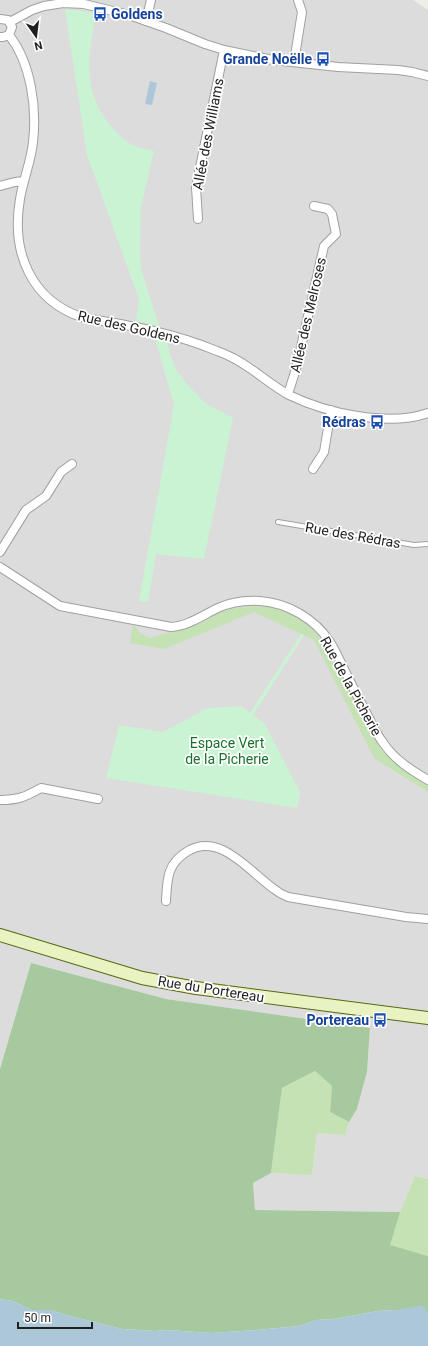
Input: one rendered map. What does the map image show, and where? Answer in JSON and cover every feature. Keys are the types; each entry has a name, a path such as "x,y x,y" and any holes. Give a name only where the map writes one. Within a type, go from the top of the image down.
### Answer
{"street":[{"path":"146,21 151,0"},
{"path":"294,62 302,12 298,0"},
{"path":"10,22 32,10 44,6 63,3 93,6 129,15 224,50 273,60 338,67 398,70 428,76"},
{"path":"0,19 4,18 10,22 12,27 9,34 3,37 0,36"},
{"name":"Rue des Goldens","path":"9,34 16,45 23,63 29,83 34,112 34,142 24,181 19,210 19,240 27,269 32,280 47,298 63,310 74,315 156,331 188,340 217,351 250,368 288,394 306,402 332,410 354,415 394,418 411,417 428,413"},
{"name":"Allée des Williams","path":"198,219 196,187 224,50"},
{"path":"0,186 24,181"},
{"name":"Allée des Melroses","path":"288,394 296,369 324,246 336,234 332,214 328,209 314,206"},
{"path":"313,469 324,452 332,410"},
{"path":"0,552 26,510 46,496 61,472 72,464"},
{"name":"Rue de la Picherie","path":"0,567 60,606 171,627 179,626 220,607 247,601 272,603 284,606 297,612 316,625 331,643 383,744 401,763 428,780"},
{"path":"0,800 14,800 26,796 41,788 98,798"},
{"path":"166,901 169,871 174,862 182,854 191,849 202,846 215,847 224,850 278,892 288,896 406,917 428,919"},
{"name":"Rue du Portereau","path":"0,934 124,973 167,983 428,1018"}],"lane":[{"name":"Rue des Rédras","path":"278,522 414,545 428,544"}],"shaded area":[{"path":"0,0 413,0 428,10 428,1179 415,1176 400,1212 255,1210 253,1183 271,1173 312,1175 317,1133 345,1135 349,1122 357,1109 367,1072 370,1028 166,999 31,963 0,1069"}],"green space":[{"path":"65,9 96,13 91,43 90,71 91,85 101,112 112,128 126,141 135,146 154,151 141,207 140,249 141,269 159,326 136,321 139,299 87,155"},
{"path":"155,338 167,342 177,371 185,382 205,403 233,418 204,559 156,554 148,602 139,601 174,405"},
{"path":"252,606 271,608 287,612 301,619 312,629 322,640 379,746 396,763 428,785 428,792 374,758 314,640 254,612 164,649 130,643 133,625 140,633 150,638 180,631 220,612 234,608"},
{"name":"Espace Vert de la Picherie","path":"301,634 304,635 253,715 265,724 300,792 297,808 106,778 119,725 163,732 208,708 241,706 250,713"},
{"path":"31,963 166,999 370,1028 367,1072 357,1109 349,1122 330,1112 332,1086 315,1071 282,1088 271,1173 253,1183 255,1210 400,1212 390,1245 428,1256 428,1313 396,1310 378,1311 334,1319 316,1320 299,1326 211,1333 122,1329 51,1310 32,1310 12,1301 0,1299 0,1069"},
{"path":"315,1071 332,1086 330,1112 349,1122 345,1135 317,1133 312,1175 271,1173 282,1088"},
{"path":"415,1176 428,1179 428,1256 389,1245 400,1212"}],"water":[{"path":"150,81 157,83 152,105 145,104"},
{"path":"0,1299 12,1301 32,1310 51,1310 122,1329 211,1333 299,1326 316,1320 334,1319 422,1305 428,1313 428,1346 0,1346"}],"place":[{"name":"Goldens","path":"100,14"},
{"name":"Grande Noëlle","path":"323,59"},
{"name":"Rédras","path":"377,422"},
{"name":"Portereau","path":"380,1020"}]}
